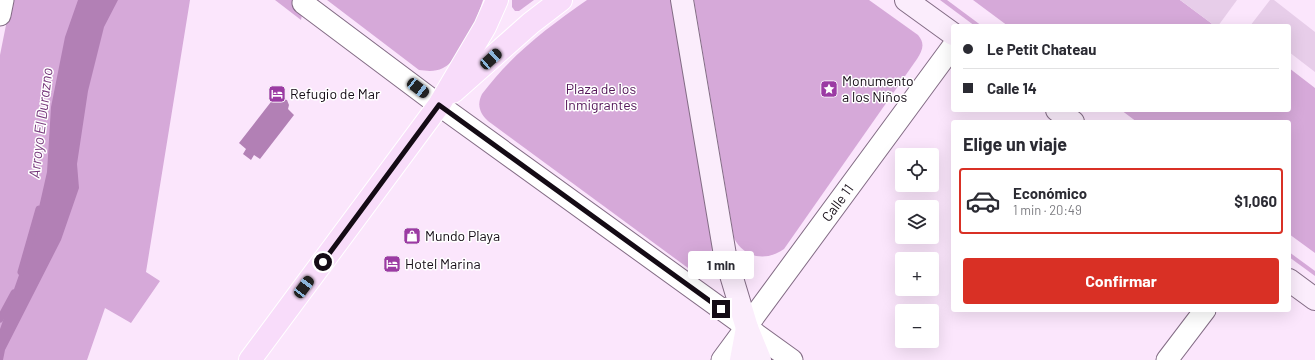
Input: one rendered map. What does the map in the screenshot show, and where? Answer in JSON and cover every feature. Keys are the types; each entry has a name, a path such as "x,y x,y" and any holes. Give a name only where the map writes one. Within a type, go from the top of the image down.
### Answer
{"main road":[{"path":"250,360 439,105 485,27 497,0"},
{"path":"439,105 531,23 561,0"},
{"path":"682,0 725,255 747,328 760,360"},
{"path":"906,0 951,33"},
{"path":"1060,112 1070,120"},
{"path":"1291,281 1315,299"},
{"path":"742,360 747,328"}],"street":[{"path":"0,15 3,0"},
{"path":"303,3 439,105 792,360"},
{"name":"Calle 11","path":"722,360 951,49"},
{"path":"1167,360 1203,312"}],"green space":[{"path":"11,0 190,0 146,272 160,281 131,323 105,308 87,360 0,360 0,55"},
{"path":"275,0 305,0 301,20"},
{"path":"327,0 483,0 468,38 462,48 450,63 443,68 431,71 419,70"},
{"path":"512,0 534,0 519,11 515,11 512,7"},
{"name":"Plaza de los Inmigrantes","path":"587,0 673,0 712,247 711,262 705,269 694,271 688,268 488,121 481,112 479,105 482,94 505,66 531,42"},
{"path":"694,0 869,0 918,35 922,41 921,53 784,249 770,256 763,257 749,254 738,245 734,238"},
{"path":"940,0 947,0 979,24 972,24"},
{"path":"973,0 1180,0 1212,24 1005,24"},
{"path":"1291,70 1315,88 1315,253 1291,235 1291,120 1134,120 1124,112 1291,112"},
{"path":"1291,253 1315,271 1315,276 1291,258"}],"shaded area":[{"path":"78,0 118,0 104,27 88,91 77,164 79,188 61,240 5,350 3,360 0,360 0,329 32,238 47,172 51,107 65,37"},
{"path":"274,98 278,102 283,99 287,100 289,105 288,109 294,115 260,159 254,155 251,160 243,154 246,149 239,143"}],"building":[{"path":"1180,0 1237,0 1219,24 1212,24"},
{"path":"1270,0 1274,0 1315,32 1315,72 1291,54 1291,24 1252,24"}],"waterway":[{"name":"Arroyo El Durazno","path":"21,272 39,209"},
{"name":"Arroyo El Durazno","path":"0,319 14,293"}],"place":[{"name":"Monumento a los Niños","path":"829,89"},
{"name":"Refugio de Mar","path":"277,94"},
{"name":"Mundo Playa","path":"412,236"},
{"name":"Hotel Marina","path":"392,264"}],"route":[{"path":"323,262 439,105 721,309"}]}
